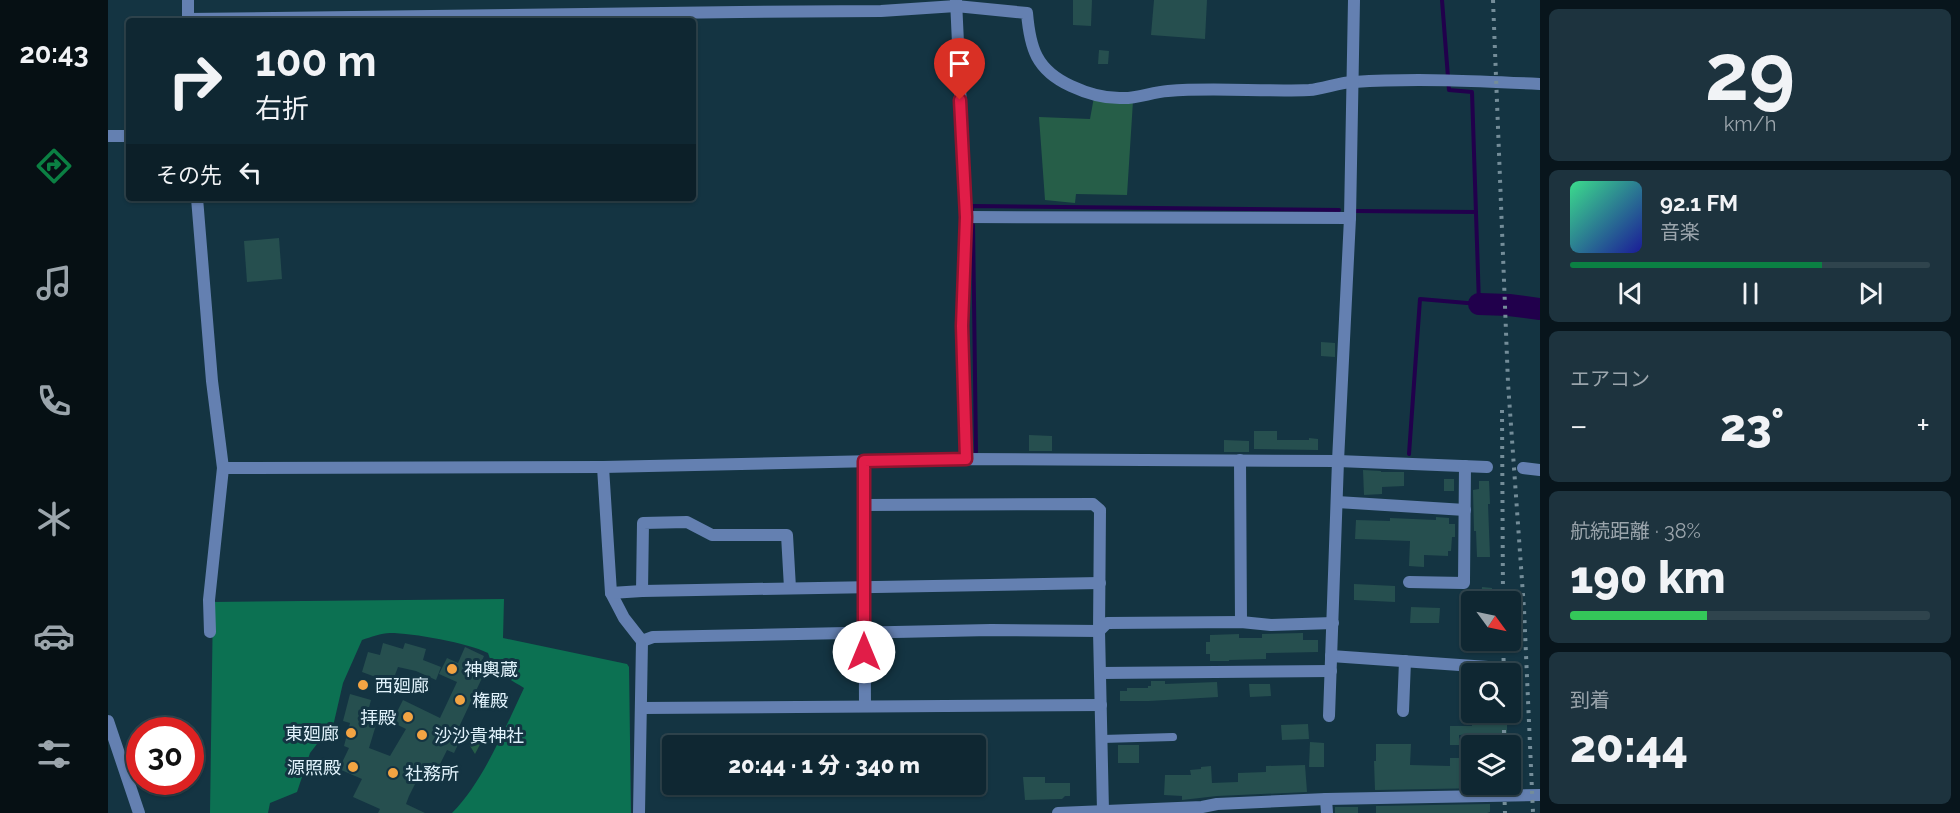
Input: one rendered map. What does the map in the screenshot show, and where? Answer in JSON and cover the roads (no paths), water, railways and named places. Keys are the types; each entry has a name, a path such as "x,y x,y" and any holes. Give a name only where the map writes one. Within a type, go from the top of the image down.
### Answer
{"street":[{"path":"188,0 188,18"},
{"path":"1329,716 1350,218 1354,0"},
{"path":"956,3 966,217 962,326 966,459"},
{"path":"326,18 881,11 956,3 1027,13 1030,43 1047,70 1069,85 1099,95 1124,98 1167,91 1312,90 1352,82 1448,80 1540,84"},
{"path":"108,136 126,136"},
{"path":"197,201 212,381 223,468 209,600 210,632"},
{"path":"966,217 1350,218"},
{"path":"223,468 603,467 966,459 1338,461 1487,467"},
{"path":"1240,460 1241,622"},
{"path":"864,461 865,706"},
{"path":"1409,582 1464,583 1465,466"},
{"path":"603,467 611,593 624,618 642,641 639,813"},
{"path":"1522,468 1540,470"},
{"path":"1337,502 1465,510"},
{"path":"864,505 1094,504 1100,510 1099,631 1103,811"},
{"path":"642,591 643,523 687,522 712,535 787,535 790,588"},
{"path":"611,593 1100,584"},
{"path":"642,641 653,637 991,630 1099,631 1107,623 1241,622 1271,625 1333,623"},
{"path":"1331,656 1461,665"},
{"path":"1404,711 1405,661"},
{"path":"1101,673 1331,671"},
{"path":"642,708 1101,705"},
{"path":"108,721 139,813"},
{"path":"1058,813 1326,799 1540,795"},
{"path":"1326,799 1327,813"}],"lane":[{"path":"1102,739 1173,737"}],"waterway":[{"path":"1409,454 1420,299 1479,304 1472,92 1449,90 1442,0"},
{"path":"972,210 972,206 1339,210"},
{"path":"1354,211 1476,212"},
{"path":"973,225 976,452"},
{"path":"1479,304 1540,309"}],"railway":[{"path":"1493,0 1508,383 1524,609 1533,813"},
{"path":"1502,410 1503,591"},
{"path":"1503,651 1504,663"},
{"path":"1504,723 1504,735"},
{"path":"1504,795 1505,813"}],"place":[{"name":"神輿蔵","path":"452,669"},
{"name":"西廻廊","path":"363,685"},
{"name":"権殿","path":"460,700"},
{"name":"拝殿","path":"408,717"},
{"name":"東廻廊","path":"351,733"},
{"name":"沙沙貴神社","path":"422,735"},
{"name":"源照殿","path":"353,767"},
{"name":"社務所","path":"393,773"}]}
